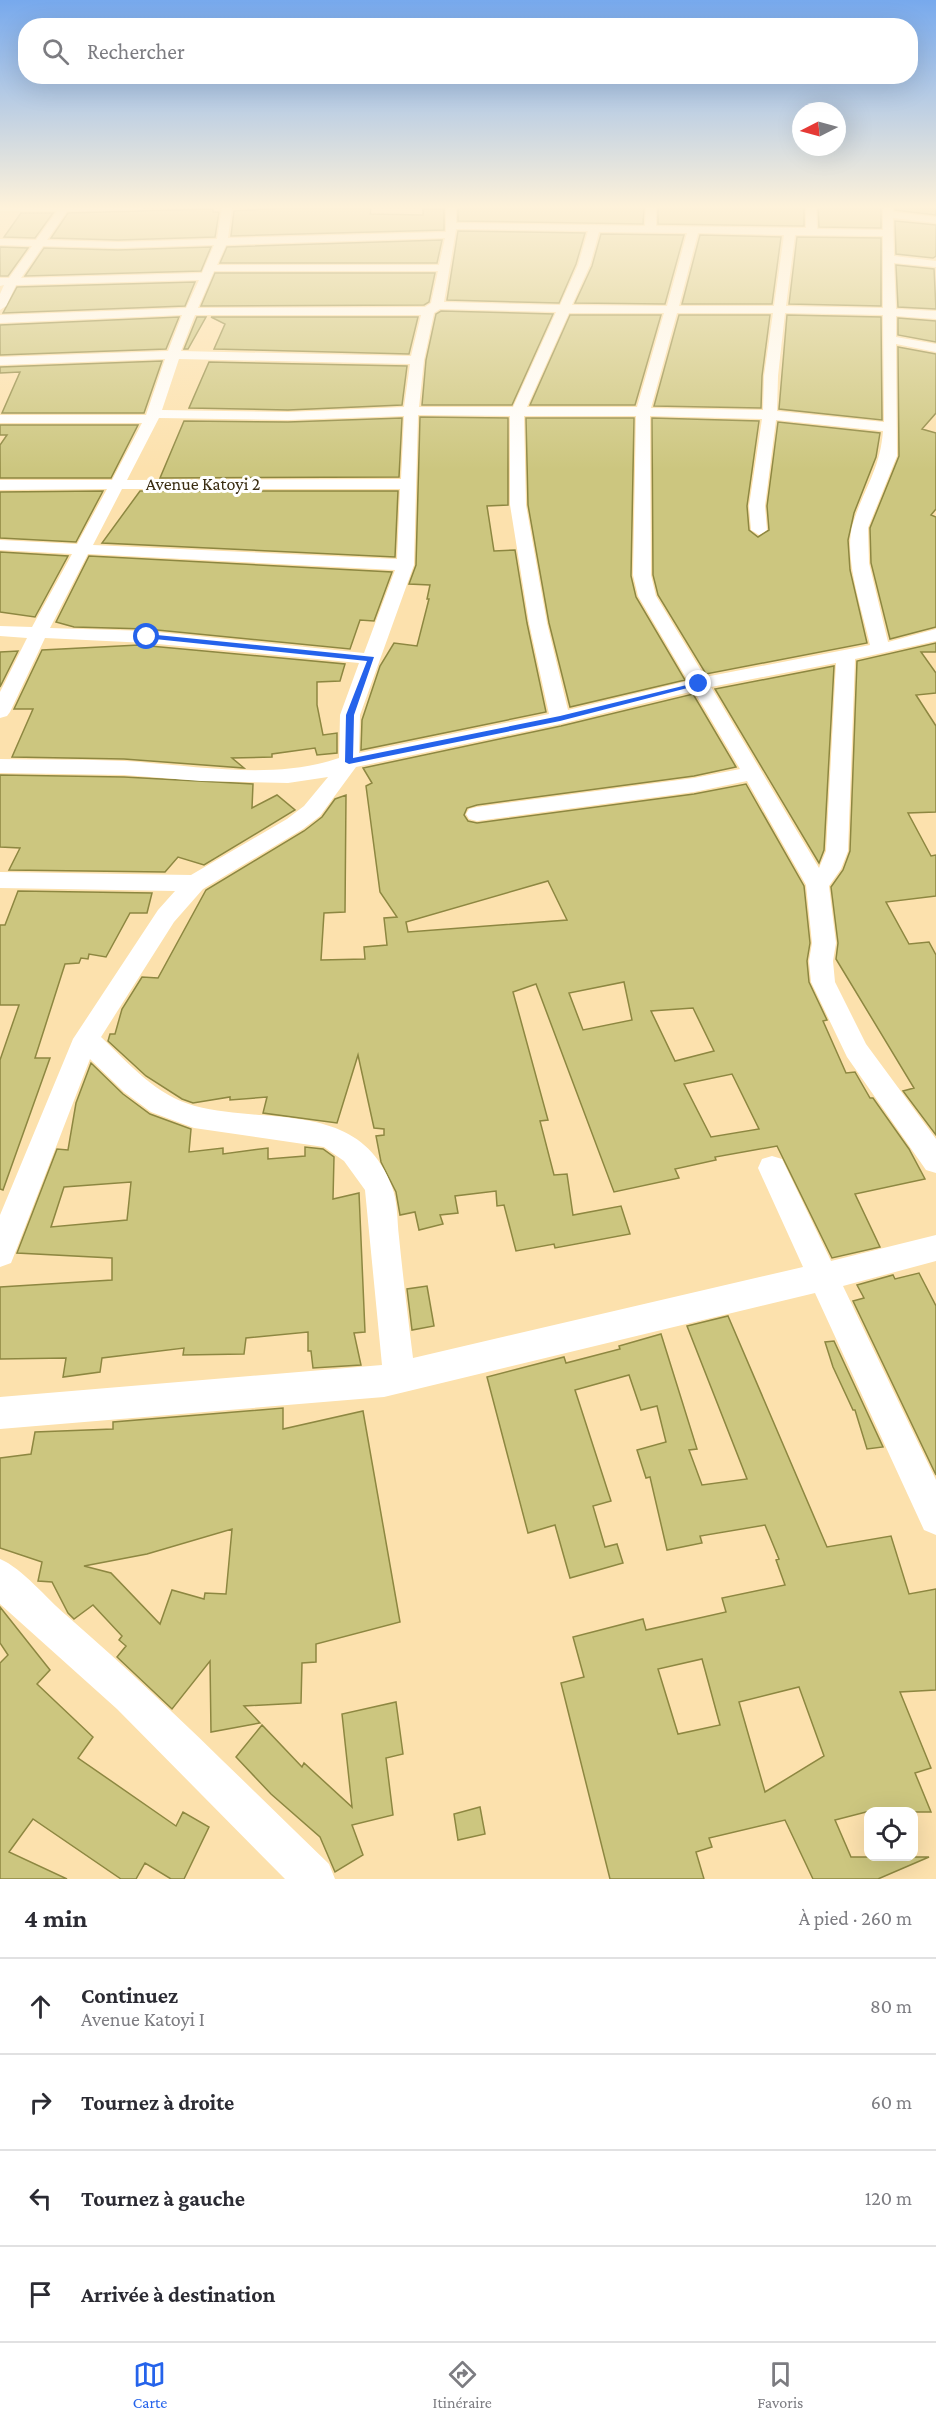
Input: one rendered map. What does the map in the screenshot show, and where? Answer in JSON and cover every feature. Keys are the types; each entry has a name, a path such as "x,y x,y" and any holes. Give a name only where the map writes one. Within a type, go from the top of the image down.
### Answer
{"street":[{"path":"0,712 39,631 120,484 153,416 172,355 198,295"},
{"path":"0,1253 44,1137 86,1039 166,916 195,883 295,824 327,794 349,762 350,715 405,565 411,411 417,360 437,295"},
{"path":"560,718 538,623 519,505 517,413 570,295"},
{"path":"676,295 643,412 642,575 647,596 751,773 783,822 817,885 824,943 820,961 823,982 856,1050 936,1161"},
{"path":"759,530 757,506 770,414 781,295"},
{"path":"880,648 859,560 860,528 889,456 891,427 890,295"},
{"path":"0,319 190,311 433,308 890,310 936,315"},
{"path":"889,339 936,348"},
{"path":"0,361 172,355 417,360"},
{"path":"0,419 288,416 411,411 643,412 770,414 891,427"},
{"name":"Avenue Katoyi 2","path":"0,485 407,484"},
{"path":"0,545 405,565"},
{"path":"0,631 147,637 371,659"},
{"path":"0,766 124,768 201,774 288,776 318,773 349,762 560,718 699,684 936,635"},
{"path":"817,885 830,869 837,851 846,654"},
{"path":"477,814 694,785 751,773"},
{"path":"0,880 195,883"},
{"path":"86,1039 133,1084 161,1104 194,1117 330,1136 354,1153 369,1170 379,1189 399,1378"},
{"path":"772,1168 936,1518"},
{"path":"0,1413 399,1378 936,1248"},
{"path":"0,1577 25,1604 130,1696 314,1879"}],"building":[{"path":"13,295 190,295 185,306 3,313"},
{"path":"206,295 431,295 429,302 424,305 201,306"},
{"path":"448,295 563,295 559,303 447,300"},
{"path":"579,295 668,295 665,304 575,303"},
{"path":"684,295 773,295 772,304 682,304"},
{"path":"790,295 881,295 881,306 789,304"},
{"path":"897,295 935,295 936,309 898,307"},
{"path":"441,311 553,314 512,405 422,405 426,360 436,314"},
{"path":"570,315 661,315 635,405 530,405"},
{"path":"679,315 770,315 762,376 761,408 654,406"},
{"path":"787,315 881,317 882,420 779,409"},
{"path":"179,317 166,349 0,355 0,325"},
{"path":"197,317 206,317 188,349 184,349"},
{"path":"211,317 418,317 409,354 214,349 225,324"},
{"path":"898,318 936,321 936,342 898,335"},
{"path":"898,347 936,354 936,413 922,429 936,433 936,509 931,515 936,517 936,627 890,639 871,563 870,528 899,456"},
{"path":"162,361 144,413 2,413 20,372 0,373 0,367"},
{"path":"209,362 407,366 402,405 288,410 189,408"},
{"path":"420,417 508,418 508,505 487,506 494,551 515,550 527,623 546,712 361,750 362,720 380,666 394,643 417,646 429,599 427,599 430,585 409,584 416,565"},
{"path":"402,418 399,477 160,478 184,421 288,422"},
{"path":"526,418 634,418 631,576 636,597 685,680 570,707 549,623 528,505"},
{"path":"652,418 759,421 747,506 749,530 758,537 769,530 767,506 778,422 880,433 876,457 854,513 848,540 850,570 867,643 706,674 658,595 653,575"},
{"path":"0,425 138,425 111,478 0,478 0,445 7,435 0,435"},
{"path":"103,491 76,542 0,538 0,492"},
{"path":"140,491 398,491 395,557 102,543"},
{"path":"0,552 68,556 35,617 0,612"},
{"path":"89,556 392,572 374,621 360,620 350,649 147,629 74,627 56,622"},
{"path":"936,643 936,652 921,652 936,673 936,693 916,695 936,726 936,812 908,813 931,856 936,855 936,896 886,902 909,944 929,942 936,955 936,1135 903,1091 914,1088 836,959 838,943 831,887 843,870 850,851 857,661"},
{"path":"139,645 345,664 340,681 317,682 317,705 323,735 337,733 337,753 317,755 315,748 272,754 272,757 232,758 244,768 124,759 12,757 33,709 14,709 42,650"},
{"path":"18,651 0,687 0,652"},
{"path":"834,666 824,850 819,863 715,689"},
{"path":"693,694 736,767 694,776 477,805 467,808 464,815 468,821 477,823 694,794 746,784 804,886 810,943 807,961 809,982 827,1020 823,1021 846,1073 855,1072 870,1098 873,1098 909,1149 925,1179 855,1194 880,1247 832,1258 777,1146 715,1157 716,1160 675,1169 679,1178 614,1192 536,984 513,992 548,1120 540,1121 554,1175 567,1174 573,1215 621,1206 630,1234 555,1248 554,1244 516,1251 504,1205 497,1206 496,1191 455,1196 458,1213 440,1215 443,1224 419,1230 415,1212 400,1215 396,1192 381,1162 376,1136 384,1135 384,1129 374,1128 358,1055 337,1123 263,1113 267,1097 230,1100 230,1097 193,1103 182,1099 146,1076 108,1041 110,1034 115,1034 122,1009 142,977 158,978 206,890 304,831 322,817 335,799 346,795 345,912 324,913 321,960 365,959 364,947 387,945 384,918 397,917 380,892 366,786 372,783 363,768 561,726","holes":["548,881 567,920 408,932 406,922","624,982 632,1020 583,1030 569,993","693,1008 714,1051 675,1061 651,1011","732,1074 759,1129 711,1137 684,1084"]},
{"path":"0,775 124,777 253,784 252,808 277,795 295,810 204,865 178,857 165,872 9,870 20,848 0,847"},
{"path":"18,891 152,893 147,913 130,913 106,957 89,954 88,959 81,958 79,963 65,964 35,1058 50,1058 3,1190 0,1189 0,1060 19,1005 0,1005 0,925 5,925"},
{"path":"91,1063 123,1094 150,1114 191,1129 189,1152 223,1148 223,1154 268,1148 268,1159 305,1156 305,1147 323,1149 334,1157 333,1199 359,1193 365,1332 354,1333 361,1365 313,1368 311,1351 308,1351 308,1332 246,1338 244,1354 183,1355 184,1348 102,1358 100,1372 63,1377 66,1358 0,1359 0,1287 112,1280 112,1258 17,1253 57,1149 68,1150 76,1103","holes":["131,1182 127,1220 51,1227 64,1187"]},
{"path":"919,1273 936,1306 936,1475 853,1301 864,1298 857,1285 893,1275 895,1279"},
{"path":"427,1286 434,1326 412,1330 407,1289"},
{"path":"728,1316 827,1547 891,1536 909,1594 936,1589 936,1690 900,1692 931,1768 915,1773 931,1812 918,1812 918,1807 864,1807 864,1813 835,1820 851,1857 864,1857 864,1861 918,1861 918,1857 929,1857 878,1879 813,1879 785,1820 709,1838 712,1847 696,1852 704,1879 610,1879 561,1683 584,1677 573,1637 643,1619 646,1630 726,1612 722,1598 785,1585 776,1560 779,1559 765,1525 700,1536 702,1543 667,1550 650,1477 646,1478 637,1450 666,1442 657,1406 641,1410 629,1375 575,1390 611,1501 593,1506 605,1547 617,1544 623,1563 570,1578 555,1525 528,1533 487,1377 564,1357 566,1363 620,1349 619,1346 661,1334 697,1449 689,1450 702,1485 747,1479 687,1326","holes":["702,1659 720,1725 678,1734 658,1669","799,1687 824,1756 765,1792 739,1702"]},
{"path":"834,1341 883,1447 867,1449 855,1410 833,1367 825,1342"},
{"path":"283,1408 283,1429 363,1411 400,1622 316,1644 316,1662 302,1663 301,1703 244,1706 260,1723 211,1732 210,1661 172,1709 117,1657 126,1646 119,1640 122,1636 93,1605 74,1619 68,1613 52,1582 38,1581 42,1562 0,1548 0,1458 31,1454 35,1432 113,1429 113,1422","holes":["232,1529 226,1594 205,1593 204,1599 172,1590 160,1624 111,1573 84,1566 147,1554"]},
{"path":"0,1607 50,1670 37,1684 93,1737 78,1758 176,1826 183,1812 209,1827 184,1879 171,1879 145,1863 136,1879 121,1879 33,1819 9,1852 67,1879 0,1879 0,1663 8,1655 0,1643"},
{"path":"396,1702 403,1754 386,1758 393,1815 352,1825 363,1855 335,1872 320,1837 271,1794 236,1757 262,1725 302,1767 304,1763 352,1807 342,1714"},
{"path":"480,1807 485,1834 458,1840 454,1814"}],"route":[{"path":"147,637 371,659 350,715 349,762 560,718 699,684"}]}
